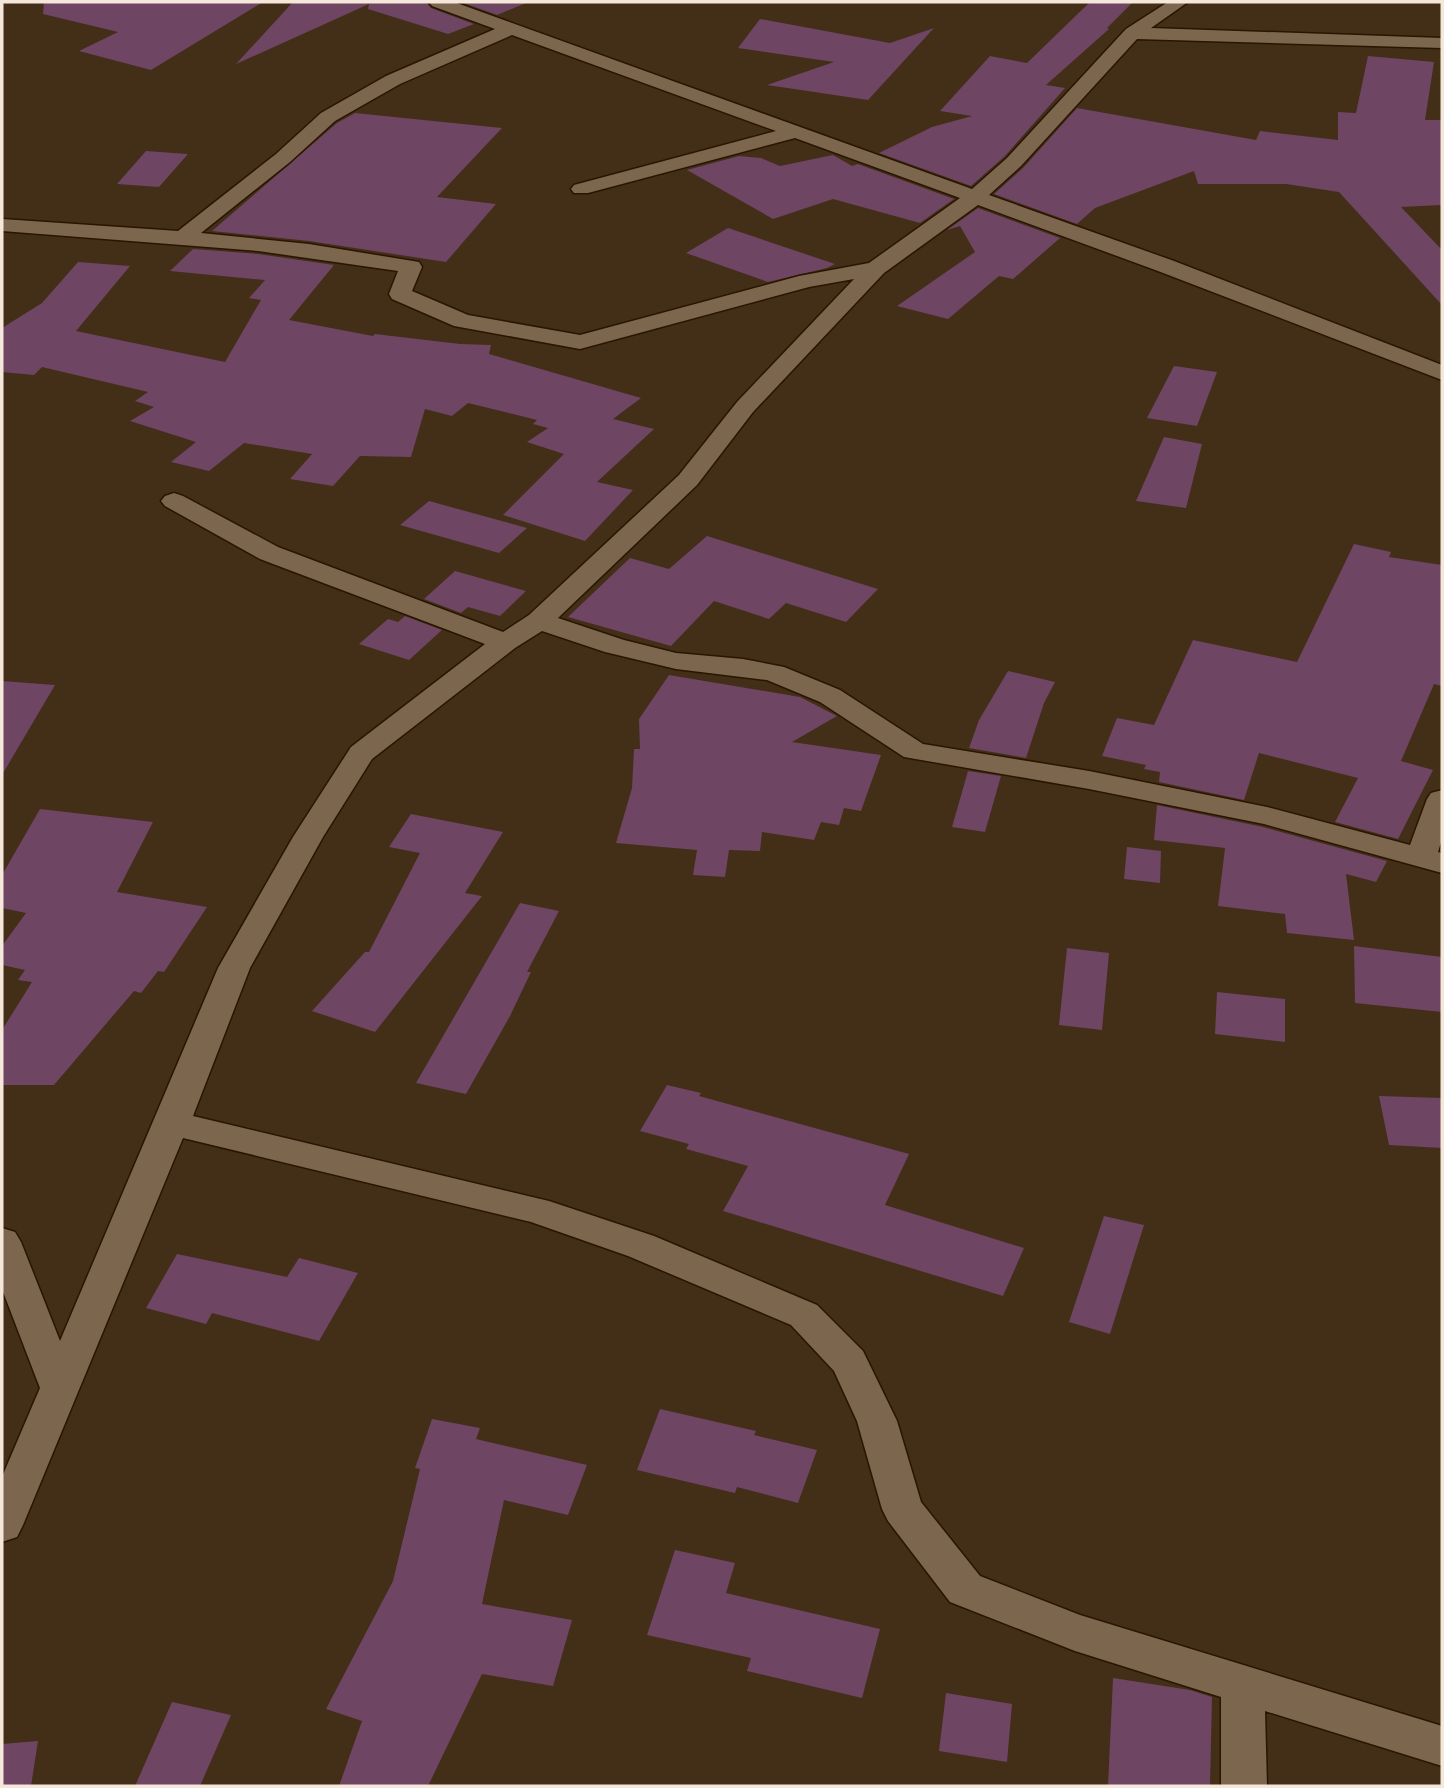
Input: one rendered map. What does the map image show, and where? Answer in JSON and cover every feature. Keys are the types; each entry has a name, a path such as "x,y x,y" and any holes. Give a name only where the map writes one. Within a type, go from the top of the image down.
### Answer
{"street":[{"path":"438,2 1178,271 1442,373"},
{"path":"2,1525 172,1123 234,968 308,837 361,753 505,642 539,621 688,480 745,407 876,268 975,197 1014,162 1132,33 1179,2"},
{"path":"181,239 283,158 328,117 393,80 510,29"},
{"path":"1132,33 1442,43"},
{"path":"581,189 794,132"},
{"path":"2,225 320,250 411,267 400,294 462,321 580,342 807,281 876,268"},
{"path":"174,501 269,553 450,619 505,642"},
{"path":"539,621 615,646 676,661 743,667 774,673 830,696 914,751 1089,780 1267,816 1431,861 1442,799"},
{"path":"172,1123 536,1210 641,1246 804,1315 849,1362 877,1421 903,1509 965,1588 1075,1632 1442,1746"},
{"path":"2,1242 59,1387"},
{"path":"1243,1684 1244,1786"}],"building":[{"path":"44,2 263,2 151,70 79,51 118,32 43,14"},
{"path":"293,2 426,2 431,8 474,24 448,34 368,9 369,4 236,64"},
{"path":"461,2 525,2 526,3 497,15"},
{"path":"1090,2 1133,2 1107,28 1109,29 1046,85 1065,88 1005,156 971,186 879,153 932,127 972,116 940,111 990,56 1027,63"},
{"path":"760,19 890,43 934,28 868,100 767,85 834,62 738,48"},
{"path":"1368,56 1434,62 1425,120 1442,120 1442,205 1401,207 1442,250 1442,305 1339,192 1286,184 1198,184 1194,171 1095,208 1077,224 994,194 1023,168 1077,108 1256,140 1260,131 1338,140 1338,112 1356,113"},
{"path":"355,113 502,128 437,197 496,204 446,262 309,241 212,231 337,123"},
{"path":"146,151 188,154 159,187 117,184"},
{"path":"833,155 852,166 858,164 954,199 920,223 833,199 773,219 687,170 739,156 761,158 780,166"},
{"path":"978,208 1060,238 1013,279 999,276 948,319 897,306 975,252 960,226 947,230"},
{"path":"728,228 835,264 768,282 686,253"},
{"path":"193,249 258,254 334,265 289,320 373,336 375,334 491,345 489,354 641,398 613,419 654,429 597,482 633,490 585,541 503,515 564,454 527,442 548,428 533,424 537,420 468,403 452,416 425,409 411,457 360,456 333,486 290,479 312,454 244,443 209,471 171,462 196,442 130,421 154,407 135,401 148,392 42,367 34,375 2,372 2,328 42,303 78,262 130,266 76,331 225,362 261,300 249,298 265,280 170,271"},
{"path":"1174,366 1217,372 1197,426 1147,418"},
{"path":"1164,437 1202,444 1186,508 1136,501"},
{"path":"429,501 527,528 499,553 400,525"},
{"path":"707,536 878,589 846,622 786,603 769,619 714,601 671,646 568,617 630,558 669,569"},
{"path":"1354,544 1391,552 1389,557 1442,565 1442,686 1434,684 1401,761 1433,770 1398,839 1335,822 1358,778 1259,753 1244,800 1159,782 1160,772 1144,769 1146,765 1102,756 1117,718 1154,725 1193,640 1297,662"},
{"path":"455,571 526,591 500,616 468,607 461,613 424,599"},
{"path":"405,616 442,630 409,660 359,644 388,619 398,622"},
{"path":"1008,671 1055,682 1044,703 1026,758 969,748 979,720"},
{"path":"669,675 800,697 837,716 792,742 881,755 861,811 844,808 839,825 821,822 814,840 762,832 760,851 729,850 725,877 693,875 697,850 616,843 632,788 634,749 640,749 639,719"},
{"path":"2,681 55,685 2,775"},
{"path":"968,771 1001,776 985,832 952,827"},
{"path":"1157,805 1263,827 1387,861 1376,882 1346,874 1354,940 1287,933 1285,914 1218,906 1225,848 1154,840"},
{"path":"40,809 153,822 117,892 207,907 164,972 158,971 141,993 134,991 54,1085 2,1085 2,1030 32,982 18,980 25,970 2,965 2,946 26,913 2,908 2,875"},
{"path":"411,814 503,832 465,893 482,896 375,1032 312,1011 365,952 369,952 420,853 389,847"},
{"path":"1127,847 1161,851 1160,883 1124,879"},
{"path":"520,903 559,911 527,972 531,972 510,1016 466,1094 416,1083"},
{"path":"1354,946 1442,957 1442,1012 1355,1003"},
{"path":"1067,948 1109,953 1102,1030 1059,1025"},
{"path":"1217,992 1285,999 1285,1042 1215,1034"},
{"path":"667,1085 909,1154 885,1205 1024,1248 1003,1296 723,1211 748,1166 686,1149 689,1144 640,1131"},
{"path":"1379,1096 1442,1098 1442,1148 1389,1145"},
{"path":"1104,1216 1144,1225 1110,1334 1069,1322"},
{"path":"177,1254 287,1277 299,1258 358,1273 319,1341 212,1313 206,1324 146,1308"},
{"path":"660,1409 756,1431 754,1435 817,1450 798,1503 737,1487 735,1493 637,1470"},
{"path":"432,1419 480,1428 476,1439 587,1465 568,1515 504,1500 482,1604 572,1620 553,1686 482,1674 428,1786 339,1786 362,1721 326,1709 393,1581 420,1469 415,1468"},
{"path":"675,1550 735,1563 726,1593 880,1629 862,1698 747,1671 751,1658 647,1635"},
{"path":"1113,1678 1190,1690 1212,1697 1210,1786 1108,1786"},
{"path":"946,1693 1012,1704 1007,1762 939,1751"},
{"path":"172,1702 231,1715 200,1786 135,1786"},
{"path":"38,1741 31,1786 2,1786 2,1744"}]}
